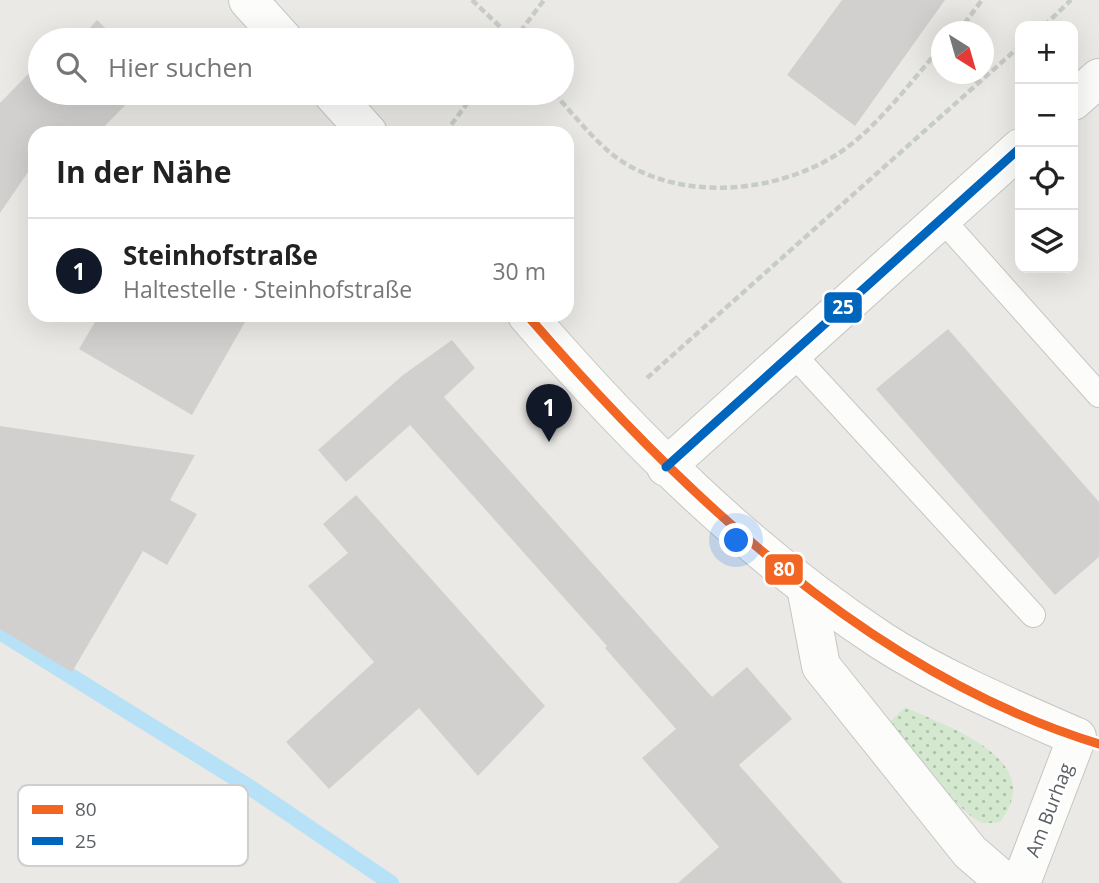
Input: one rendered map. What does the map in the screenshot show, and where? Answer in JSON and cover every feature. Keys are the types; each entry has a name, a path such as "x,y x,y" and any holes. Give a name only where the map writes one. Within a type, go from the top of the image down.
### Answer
{"street":[{"path":"248,0 273,28"},
{"path":"1078,97 1099,78"},
{"path":"343,105 362,126"},
{"path":"666,467 1015,153"},
{"path":"533,322 666,467 806,587 896,648 980,694 1088,740"},
{"path":"806,587 821,666 970,852 1006,883"},
{"name":"Am Burhag","path":"1021,883 1088,740"}],"lane":[{"path":"942,219 1099,395"},
{"path":"792,353 1033,615"}],"path":[{"path":"472,0 501,28"},
{"path":"523,28 544,0"},
{"path":"966,21 982,0"},
{"path":"1049,21 1070,0"},
{"path":"994,68 1015,50"},
{"path":"565,105 613,155 645,173 680,184 725,188 774,183 803,173 859,139 931,59"},
{"path":"612,410 976,84"},
{"path":"450,126 466,105"}],"green space":[{"path":"905,707 987,748 1003,763 1012,780 1012,800 1000,822 983,823 974,818 934,778 891,721"}],"building":[{"path":"842,0 945,0 855,126 787,75"},
{"path":"97,20 105,28 90,28"},
{"path":"28,74 28,105 125,105 105,126 28,126 28,172 0,213 0,103"},
{"path":"95,322 245,322 192,415 79,349"},
{"path":"948,329 1099,502 1099,557 1055,595 876,389"},
{"path":"452,340 475,368 444,397 667,647 712,697 747,667 792,719 739,765 843,883 678,883 719,847 642,758 676,729 605,648 607,646 410,425 346,482 318,450 403,375"},
{"path":"0,426 195,455 170,500 197,514 167,565 143,551 72,672 0,629"},
{"path":"356,495 545,706 478,776 419,708 329,789 286,742 374,662 308,586 348,553 323,524"}],"waterway":[{"path":"0,632 246,785"},
{"path":"248,786 391,883"}],"transit line":[{"name":"25","path":"666,467 1015,153"},
{"name":"80","path":"533,322 649,447 715,510 785,570 858,624 935,672 1015,713 1099,744"}],"place":[{"name":"Steinhofstraße","path":"549,442"}]}
